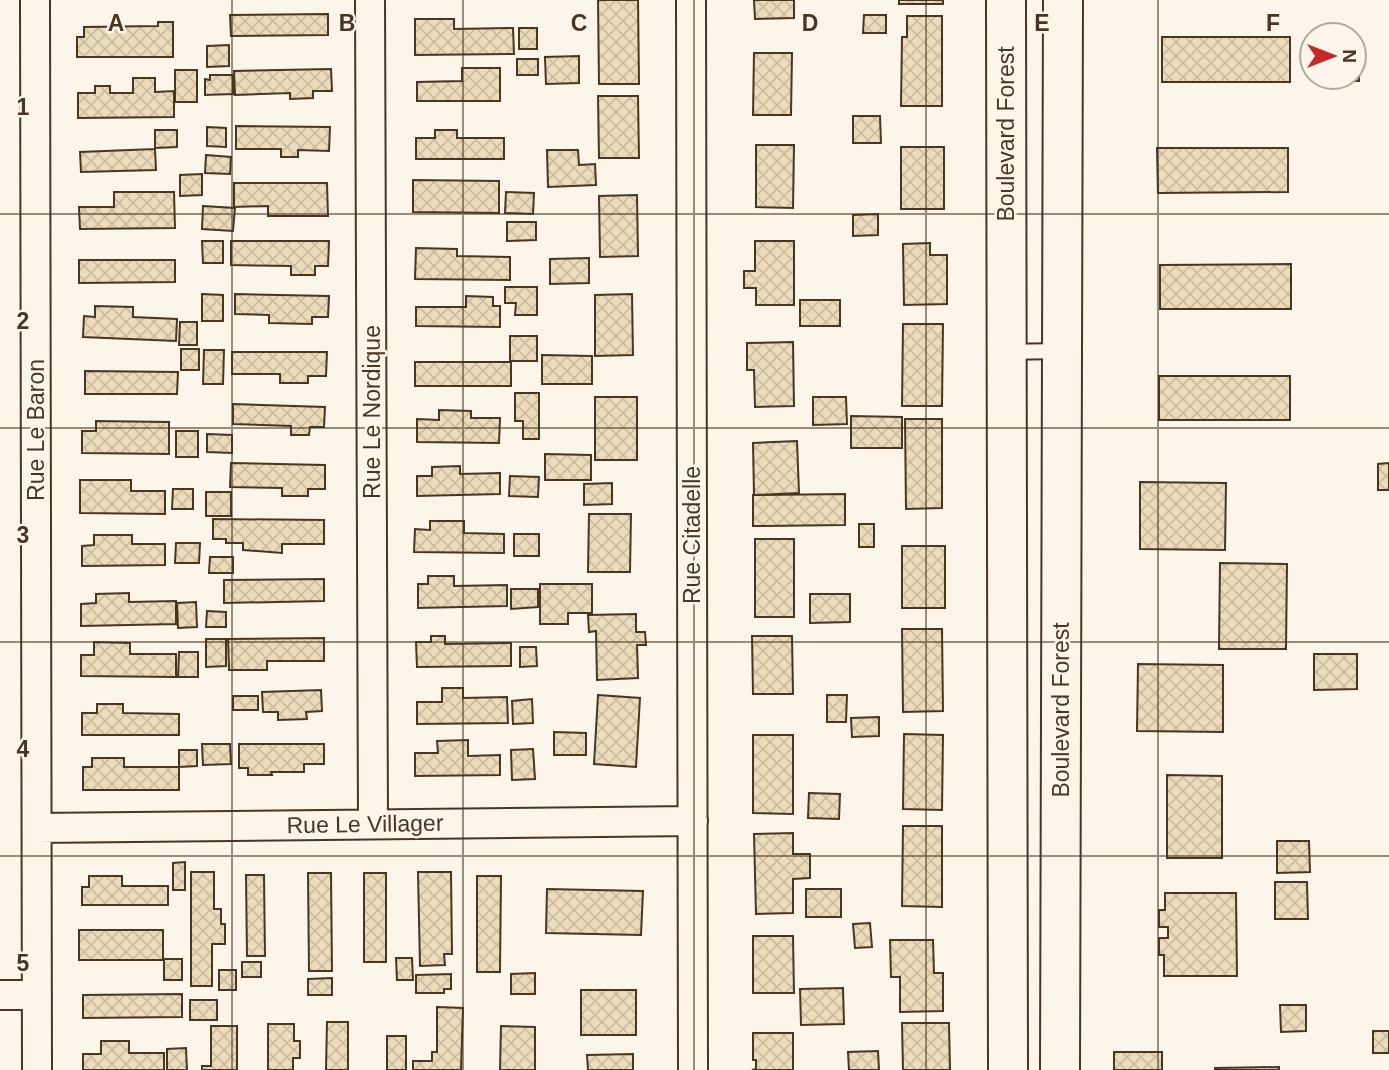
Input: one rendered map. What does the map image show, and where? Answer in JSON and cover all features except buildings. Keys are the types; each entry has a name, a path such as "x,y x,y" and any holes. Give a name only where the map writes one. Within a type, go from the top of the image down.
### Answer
{"street":[{"name":"Rue Le Baron","path":"35,0 37,1070"},
{"name":"Rue Le Nordique","path":"370,0 373,824"},
{"name":"Rue Citadelle","path":"691,0 692,1070"},
{"name":"Boulevard Forest","path":"1006,0 1008,1070"},
{"name":"Boulevard Forest","path":"1060,1070 1063,0"},
{"name":"Rue Le Villager","path":"37,828 693,821"},
{"path":"0,995 37,995"}],"lane":[{"path":"1008,352 1064,351"}]}
